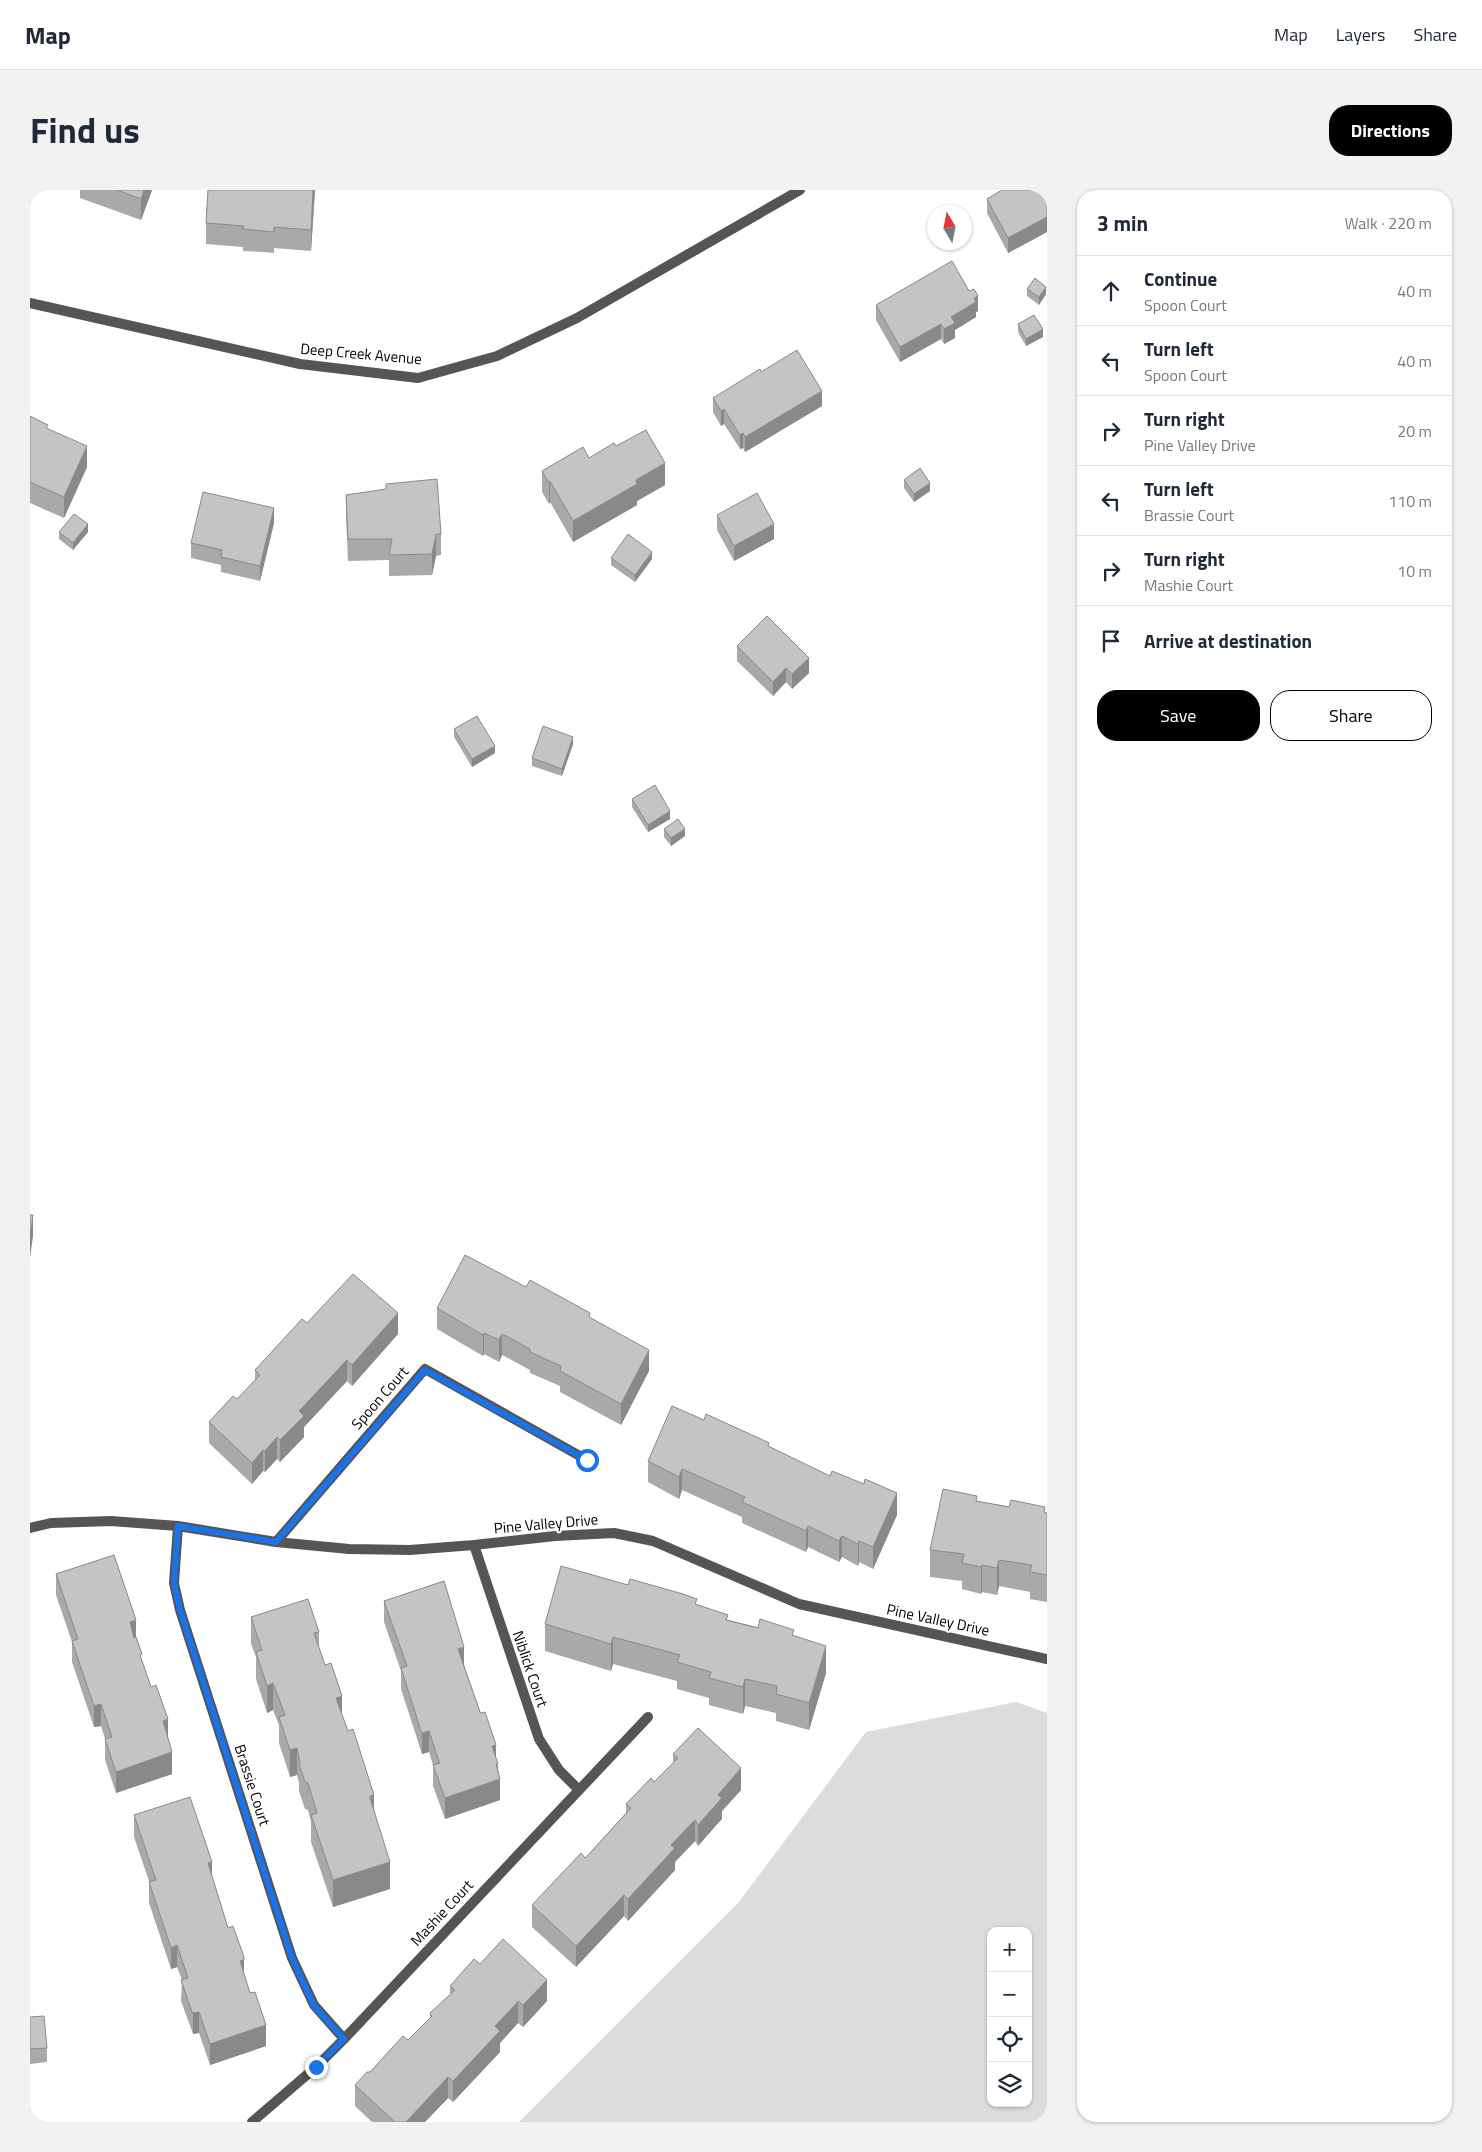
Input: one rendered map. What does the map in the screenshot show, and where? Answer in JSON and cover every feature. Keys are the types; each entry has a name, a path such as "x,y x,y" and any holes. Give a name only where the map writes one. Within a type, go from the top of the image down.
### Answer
{"street":[{"name":"Deep Creek Avenue","path":"30,304 300,364 418,378 497,356 577,318 800,190"},
{"name":"Spoon Court","path":"276,1542 425,1370 587,1460"},
{"name":"Pine Valley Drive","path":"30,1528 51,1523 112,1521 178,1526 276,1542 349,1549 410,1550 555,1536 614,1533 653,1542 799,1604 1047,1659"},
{"name":"Brassie Court","path":"178,1526 174,1583 180,1610 292,1958 314,2006 344,2039"},
{"name":"Niblick Court","path":"474,1545 539,1739 559,1770 579,1790"},
{"name":"Mashie Court","path":"252,2122 316,2067 344,2039 648,1717"}],"shaded area":[{"path":"1016,1702 1047,1713 1047,2122 519,2122 739,1902 866,1732"}],"building":[{"path":"117,190 144,190 141,199"},
{"path":"208,190 313,190 311,230 274,227 274,232 243,229 244,226 206,223"},
{"path":"1002,190 1043,190 1047,196 1047,217 1008,238 987,199"},
{"path":"952,261 969,291 974,289 978,296 974,298 976,302 951,317 955,323 944,329 941,324 900,347 876,305"},
{"path":"1035,278 1046,287 1039,297 1027,289"},
{"path":"1034,315 1043,329 1026,339 1018,324"},
{"path":"797,350 822,391 745,437 743,433 740,435 724,409 721,411 713,398 760,369 761,372"},
{"path":"30,416 48,425 46,428 87,446 64,497 30,482"},
{"path":"646,430 665,463 636,480 637,484 573,521 550,481 549,483 542,471 583,447 589,458 614,443 616,446"},
{"path":"920,468 930,483 914,494 904,480"},
{"path":"437,479 441,534 436,534 432,554 389,555 392,539 348,539 346,495 386,489 386,484"},
{"path":"203,492 274,508 260,566 221,557 222,550 191,543"},
{"path":"757,493 774,524 734,546 717,515"},
{"path":"74,514 88,524 73,543 59,532"},
{"path":"628,534 652,552 635,575 611,558"},
{"path":"767,616 809,658 792,674 786,668 773,682 737,646"},
{"path":"477,716 495,746 472,759 454,729"},
{"path":"543,726 573,737 562,769 532,758"},
{"path":"655,785 670,811 648,825 632,799"},
{"path":"678,819 685,829 671,838 664,829"},
{"path":"30,1215 33,1215 30,1237"},
{"path":"465,1255 526,1287 530,1280 590,1313 589,1317 649,1350 621,1404 560,1371 561,1366 530,1352 530,1349 508,1337 502,1334 499,1340 484,1333 483,1335 437,1308"},
{"path":"353,1274 398,1313 352,1365 347,1360 299,1411 304,1416 280,1440 277,1437 252,1463 209,1422 233,1396 237,1399 260,1375 255,1370 302,1319 307,1323"},
{"path":"672,1406 704,1420 706,1414 769,1443 768,1446 830,1476 832,1471 864,1484 865,1479 897,1493 873,1547 859,1541 858,1544 842,1536 839,1541 808,1526 806,1531 742,1502 745,1497 682,1469 679,1477 648,1461"},
{"path":"943,1489 977,1496 976,1501 1009,1507 1011,1500 1045,1507 1044,1512 1047,1513 1047,1575 1030,1572 1032,1565 999,1560 997,1568 982,1565 981,1567 962,1563 964,1554 930,1550"},
{"path":"114,1555 136,1620 130,1622 134,1638 136,1637 142,1654 140,1655 151,1687 156,1685 168,1719 163,1721 172,1752 116,1772 105,1739 112,1737 101,1704 94,1706 72,1641 78,1639 56,1574"},
{"path":"561,1566 628,1585 630,1579 683,1594 697,1599 695,1604 728,1615 726,1620 758,1628 760,1619 794,1630 792,1635 826,1646 809,1703 776,1694 777,1686 745,1679 743,1687 709,1678 711,1672 677,1662 680,1655 613,1637 611,1644 545,1624"},
{"path":"444,1581 464,1647 458,1649 480,1712 485,1712 496,1745 492,1746 498,1764 496,1764 500,1779 445,1798 433,1765 440,1763 429,1731 422,1733 421,1731 401,1668 407,1666 384,1601"},
{"path":"308,1599 319,1632 314,1633 325,1665 331,1663 342,1696 336,1698 348,1731 353,1729 374,1795 370,1796 370,1798 390,1862 333,1880 311,1815 317,1813 308,1783 305,1782 299,1764 297,1748 290,1750 279,1717 285,1715 273,1683 267,1686 256,1652 262,1650 251,1617"},
{"path":"698,1728 741,1768 718,1795 722,1798 698,1825 695,1820 671,1845 675,1848 628,1899 624,1895 576,1946 532,1905 581,1853 585,1858 590,1853 631,1808 626,1804 651,1778 654,1782 678,1758 673,1754"},
{"path":"190,1797 212,1862 208,1863 228,1928 233,1926 244,1957 244,1960 240,1961 250,1993 255,1992 266,2025 210,2044 199,2012 192,2012 181,1980 188,1978 177,1945 171,1948 149,1882 156,1880 134,1815"},
{"path":"503,1939 547,1980 523,2005 518,2001 495,2026 500,2031 453,2081 448,2077 406,2122 395,2122 355,2085 367,2072 370,2072 403,2036 408,2040 432,2016 431,2012 455,1990 450,1986 474,1959 480,1964"},
{"path":"44,2016 47,2048 30,2049 30,2017"}],"route":[{"path":"316,2067 344,2039 314,2006 292,1958 180,1610 174,1583 178,1526 276,1542 425,1370 587,1460"}]}
